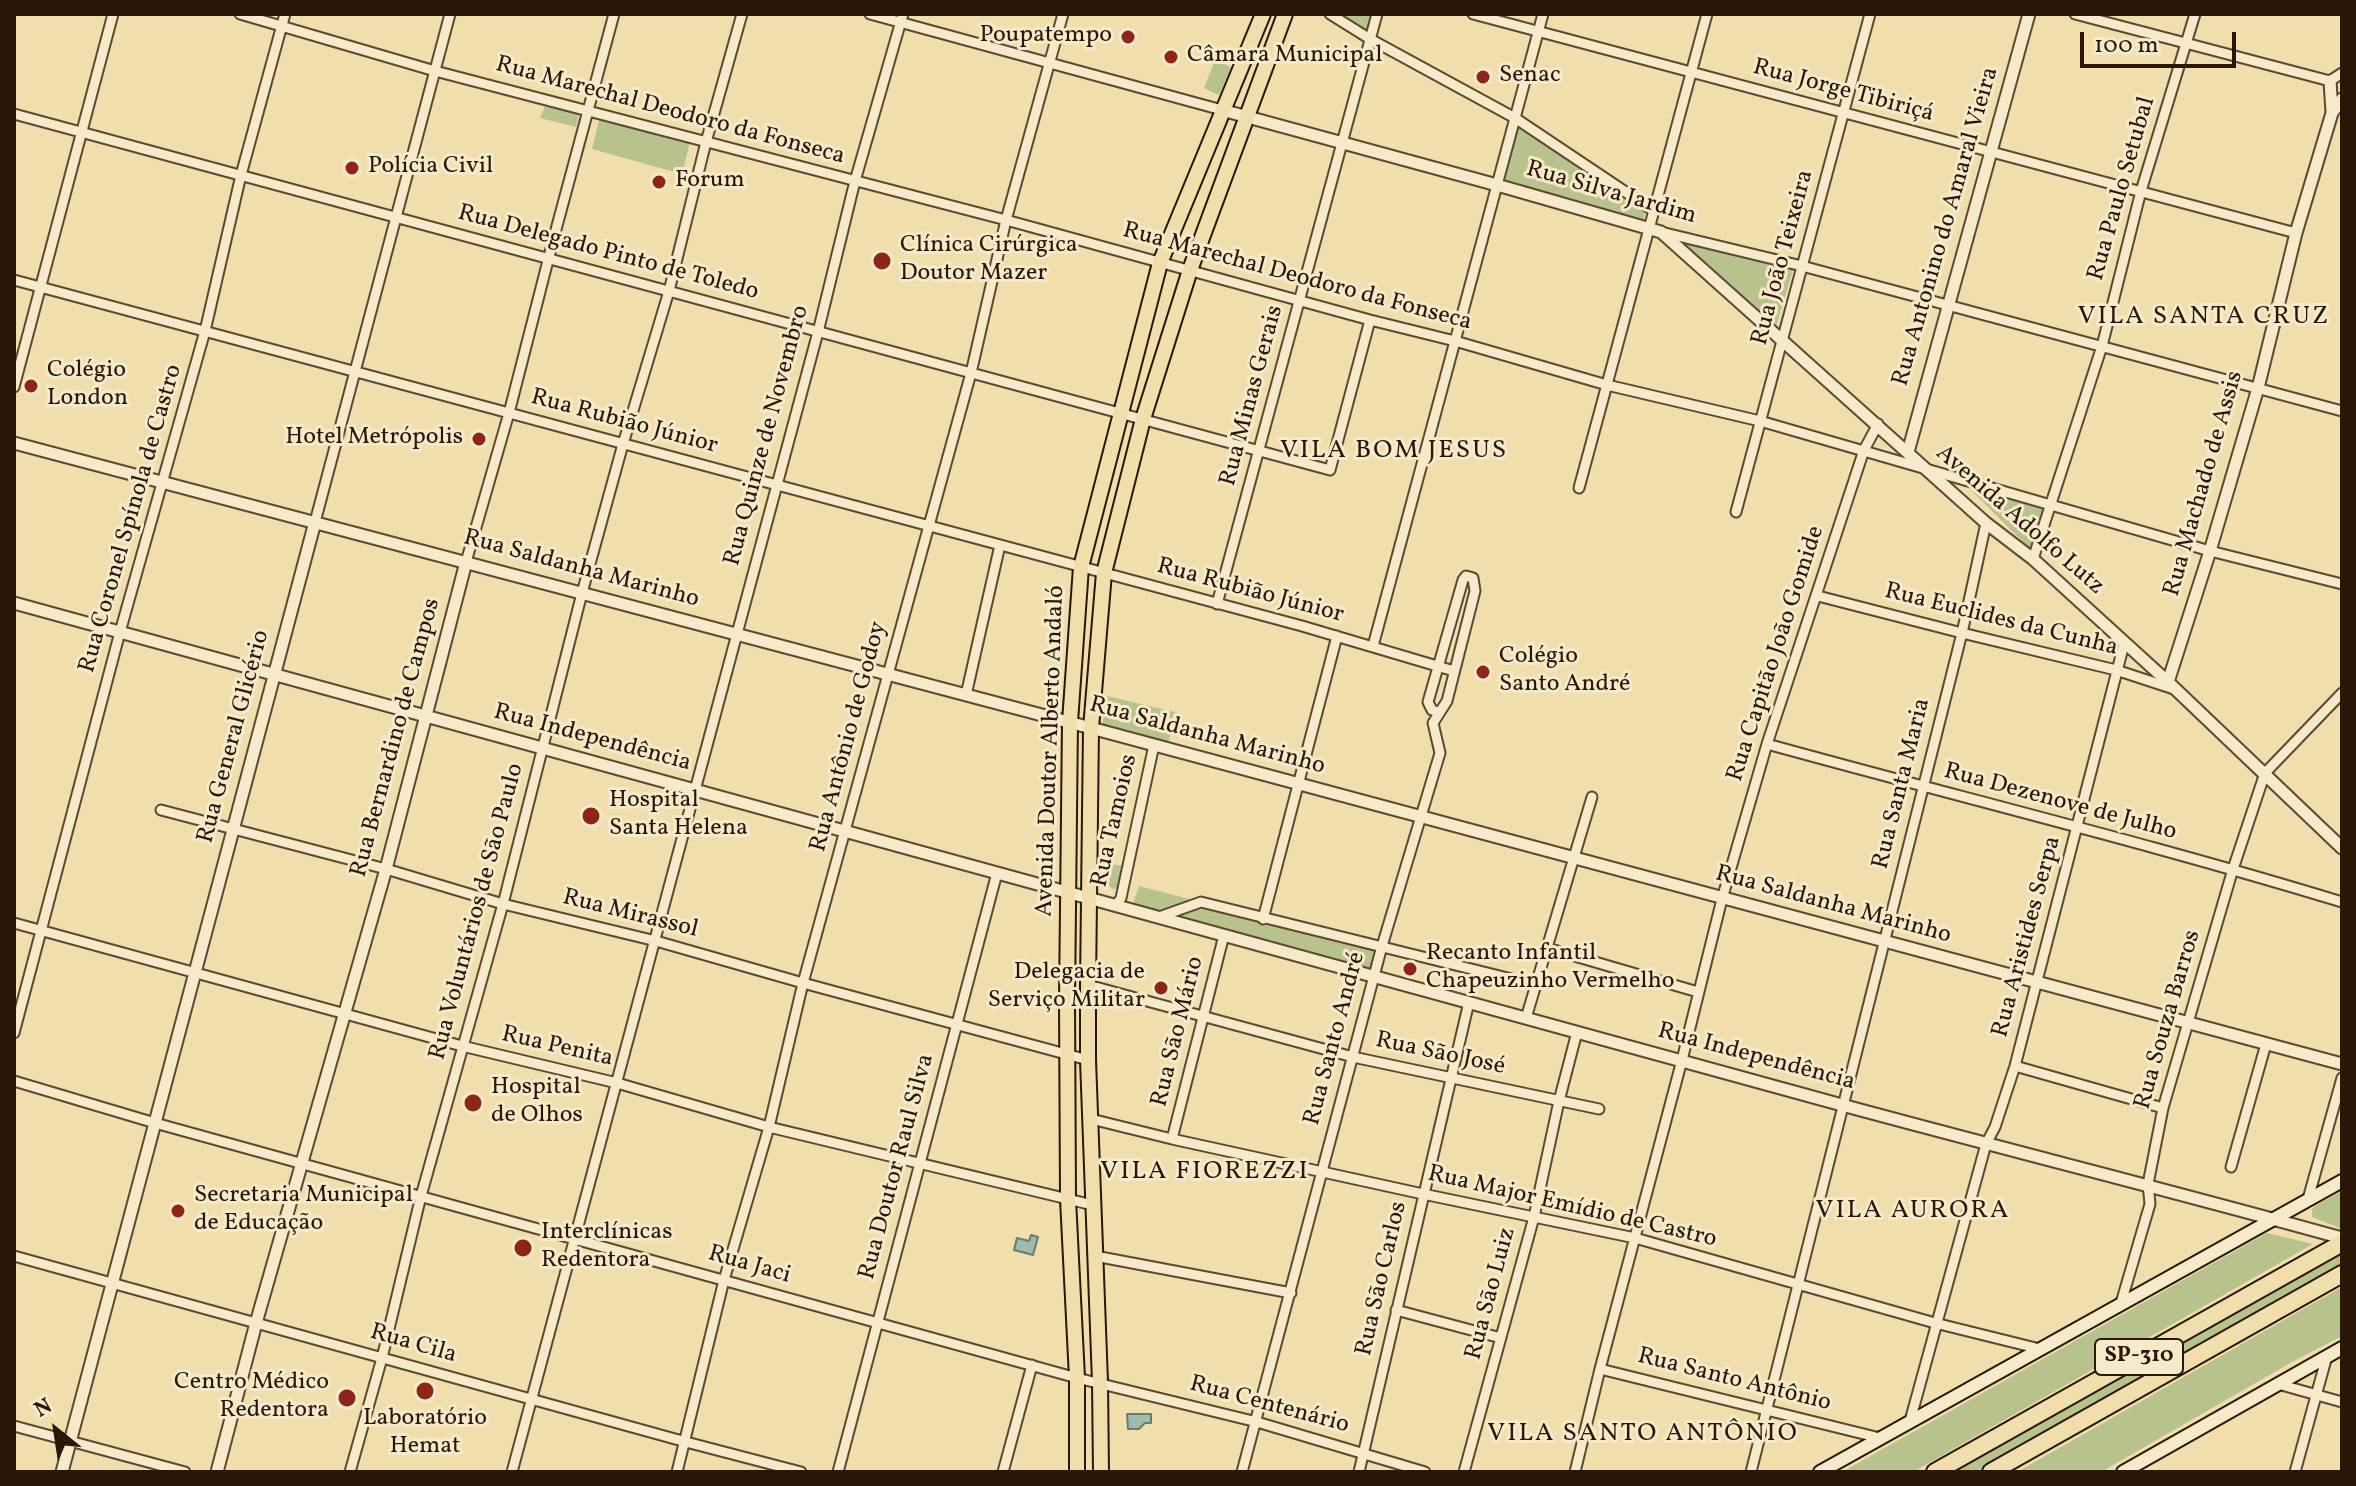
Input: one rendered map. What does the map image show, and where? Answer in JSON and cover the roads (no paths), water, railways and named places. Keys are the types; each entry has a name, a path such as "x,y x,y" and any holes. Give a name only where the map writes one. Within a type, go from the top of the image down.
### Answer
{"highway":[{"name":"SP-310","path":"1935,1472 2342,1240"},
{"name":"SP-310","path":"1991,1472 2342,1274"}],"main road":[{"name":"Avenida Doutor Alberto Andaló","path":"1077,1472 1077,1378 1068,1199 1068,1055 1070,722 1081,567 1160,263 1263,14"},
{"name":"Avenida Doutor Alberto Andaló","path":"1101,1472 1088,985 1091,728 1104,573 1143,419 1190,270 1285,14"},
{"path":"1820,1472 2342,1181"},
{"path":"2123,1472 2342,1348"}],"street":[{"path":"14,387 113,14"},
{"name":"Rua Marechal Deodoro da Fonseca","path":"240,14 435,71 1006,220 1607,385 1760,421 2210,551 2342,584"},
{"name":"Rua Coronel Spínola de Castro","path":"14,1033 120,632 205,331 241,175 285,14"},
{"name":"Rua General Glicério","path":"62,1472 450,14"},
{"name":"Rua Bernardino de Campos","path":"217,1472 256,1323 386,869 614,14"},
{"name":"Rua Voluntários de São Paulo","path":"350,1472 382,1358 421,1196 503,904 582,593 669,291 742,14"},
{"name":"Rua Silva Jardim","path":"870,14 902,18 1245,118 1655,231 1802,266 2342,411"},
{"name":"Rua Antônio de Godoy","path":"677,1472 724,1280 769,1127 803,983 971,373 1006,220 1063,14"},
{"path":"1330,14 1515,118 1654,211"},
{"name":"Rua Minas Gerais","path":"1217,604 1377,14"},
{"name":"Rua Jorge Tibiriçá","path":"1473,14 2296,233"},
{"path":"1373,646 1543,14"},
{"path":"1579,488 1655,231 1654,211 1707,14"},
{"name":"Rua João Teixeira","path":"1736,512 1870,14"},
{"name":"Rua Antonino do Amaral Vieira","path":"1908,452 2029,14"},
{"path":"2075,14 2330,81 2342,73"},
{"name":"Rua Paulo Setubal","path":"2033,559 2102,346 2141,191 2195,14"},
{"name":"Rua Quinze de Novembro","path":"512,1472 818,332 855,181 902,18"},
{"name":"Rua Machado de Assis","path":"2330,81 2332,113"},
{"name":"Rua Machado de Assis","path":"2171,686 2258,388 2296,233 2332,113 2342,99"},
{"name":"Rua Delegado Pinto de Toledo","path":"14,114 1330,470 1370,320"},
{"name":"Avenida Adolfo Lutz","path":"1655,231 1878,424 1986,523 2033,559 2342,848"},
{"name":"Rua Rubião Júnior","path":"14,280 1337,636 1454,671"},
{"name":"Rua Capitão João Gomide","path":"1575,1472 1722,899 1767,744 1864,450 1878,424"},
{"name":"Rua Saldanha Marinho","path":"14,443 1070,722 2342,1064"},
{"name":"Rua Santa Maria","path":"1751,1472 1962,633 1986,523"},
{"path":"966,695 1000,545"},
{"name":"Rua Santo André","path":"1242,1472 1382,946 1440,753 1433,723 1447,701 1475,591 1473,578 1466,576 1428,702 1432,710 1439,712"},
{"name":"Rua Euclides da Cunha","path":"1818,596 2171,686"},
{"name":"Rua Independência","path":"14,603 1842,1105 2148,1184 2342,1240"},
{"path":"1453,617 1467,622"},
{"path":"1263,919 1337,636"},
{"name":"Rua Aristides Serpa","path":"1910,1421 1986,1144 1995,1127 2015,1066 2124,644"},
{"path":"1445,646 1459,650"},
{"path":"2265,773 2342,693"},
{"name":"Rua Dezenove de Julho","path":"1767,744 2233,869 2342,902"},
{"name":"Rua Tamoios","path":"1116,905 1121,898 1154,745"},
{"name":"Rua Souza Barros","path":"2121,1303 2150,1204 2148,1184 2163,1108 2233,869 2265,773"},
{"path":"1526,1018 1592,797"},
{"name":"Rua Mirassol","path":"161,810 386,869 503,904 656,941 1088,1060"},
{"name":"Rua Doutor Raul Silva","path":"838,1472 997,873"},
{"path":"1159,917 1201,902 1536,985"},
{"name":"Rua Penita","path":"14,923 462,1046 617,1083 769,1127 1093,1205"},
{"name":"Rua São Mário","path":"1172,1139 1224,935"},
{"path":"1547,948 1698,992"},
{"name":"Rua São José","path":"1088,985 1353,1057 1599,1109"},
{"name":"Rua São Carlos","path":"1359,1472 1469,1002"},
{"name":"Rua São Luiz","path":"1464,1472 1534,1217 1577,1032"},
{"path":"2231,1167 2266,1044"},
{"path":"2015,1066 2163,1108"},
{"path":"2308,1199 2342,1078"},
{"name":"Rua Jaci","path":"14,1081 155,1123 1100,1382"},
{"name":"Rua Major Emídio de Castro","path":"1091,1119 1322,1172 1635,1238 1935,1323 2040,1349"},
{"name":"Rua Cila","path":"14,1256 801,1472"},
{"path":"1095,1256 1291,1293"},
{"path":"2128,1281 2137,1294"},
{"path":"1396,1310 1501,1338"},
{"path":"2295,1472 2327,1356"},
{"path":"1003,1472 1032,1365"},
{"name":"Rua Santo Antônio","path":"1600,1369 1880,1438"},
{"name":"Rua Centenário","path":"1100,1382 1257,1422 1425,1472"},
{"path":"2278,1384 2342,1402"},
{"path":"14,1426 185,1472"},
{"name":"Rua Santo Antônio","path":"1859,1432 1862,1448"}],"water":[{"path":"1031,1235 1038,1237 1033,1255 1014,1250 1017,1238 1029,1241"},
{"path":"1127,1414 1151,1414 1151,1423 1145,1423 1139,1429 1128,1429"}],"place":[{"name":"Poupatempo","path":"1128,37"},
{"name":"Câmara Municipal","path":"1171,57"},
{"name":"Senac","path":"1483,77"},
{"name":"Polícia Civil","path":"352,168"},
{"name":"Forum","path":"659,182"},
{"name":"Clínica Cirúrgica Doutor Mazer","path":"882,261"},
{"name":"Colégio London","path":"31,386"},
{"name":"Hotel Metrópolis","path":"479,439"},
{"name":"Colégio Santo André","path":"1483,672"},
{"name":"Hospital Santa Helena","path":"591,816"},
{"name":"Recanto Infantil Chapeuzinho Vermelho","path":"1410,969"},
{"name":"Delegacia de Serviço Militar","path":"1161,988"},
{"name":"Hospital de Olhos","path":"473,1103"},
{"name":"Secretaria Municipal de Educação","path":"178,1211"},
{"name":"Interclínicas Redentora","path":"523,1248"},
{"name":"Laboratório Hemat","path":"425,1391"},
{"name":"Centro Médico Redentora","path":"347,1398"}],"district":[{"name":"VILA SANTA CRUZ","path":"2204,318"},
{"name":"VILA BOM JESUS","path":"1394,452"},
{"name":"VILA FIOREZZI","path":"1205,1173"},
{"name":"VILA AURORA","path":"1913,1212"},
{"name":"VILA SANTO ANTÔNIO","path":"1643,1435"}]}
